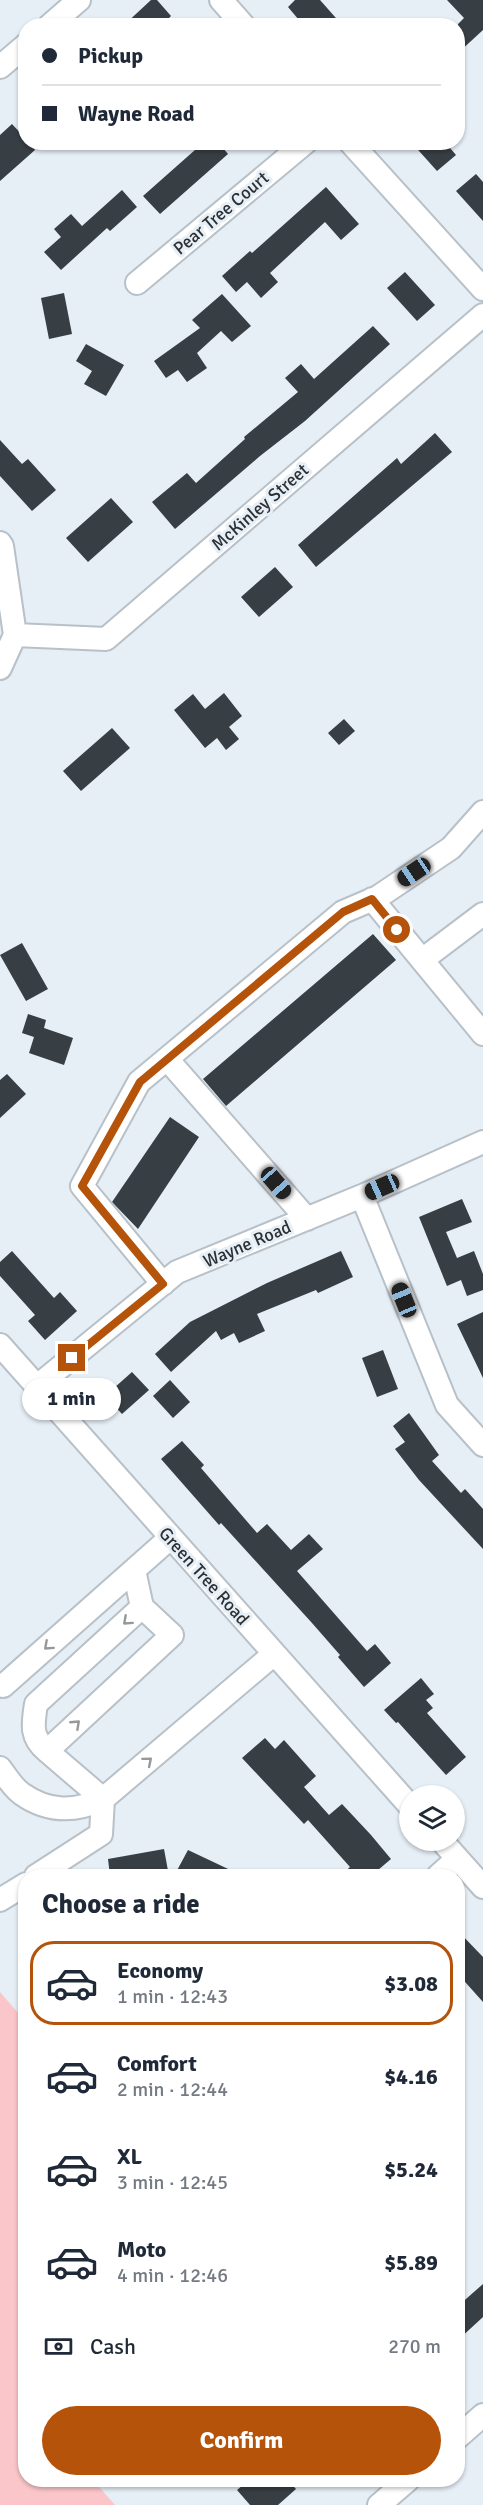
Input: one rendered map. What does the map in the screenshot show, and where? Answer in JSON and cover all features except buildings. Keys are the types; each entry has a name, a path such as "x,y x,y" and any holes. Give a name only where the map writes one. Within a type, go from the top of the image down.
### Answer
{"street":[{"path":"58,18 79,0"},
{"path":"221,0 237,18"},
{"path":"0,67 18,52"},
{"name":"Pear Tree Court","path":"137,283 296,150"},
{"path":"357,150 483,289"},
{"name":"McKinley Street","path":"15,635 106,639 483,315"},
{"path":"0,543 15,635 0,668"},
{"path":"163,1284 82,1186 140,1082 343,912 372,899 451,848 483,812"},
{"path":"372,899 483,1034"},
{"path":"422,960 483,915"},
{"path":"167,1059 307,1219"},
{"name":"Wayne Road","path":"36,1387 177,1272 362,1196 483,1142"},
{"path":"362,1196 447,1405 483,1444"},
{"name":"Green Tree Road","path":"0,1346 399,1794"},
{"path":"1,1688 170,1538"},
{"path":"46,1751 172,1635 142,1607 134,1570"},
{"path":"104,1799 38,1744 32,1731 36,1704 142,1607"},
{"path":"0,1768 21,1794 56,1809 84,1808 104,1799 274,1654"},
{"path":"47,1869 101,1834 104,1799"},
{"path":"450,1851 483,1887"},
{"path":"446,1869 457,1859"},
{"path":"0,1900 18,1889"},
{"path":"465,2431 483,2415"},
{"path":"379,2505 400,2487"}],"shaded area":[{"path":"0,1992 18,2013 18,2487 99,2487 115,2505 0,2505"}],"route":[{"path":"72,1358 163,1284 128,1245 82,1186 140,1082 343,912 372,899 397,930"}]}
